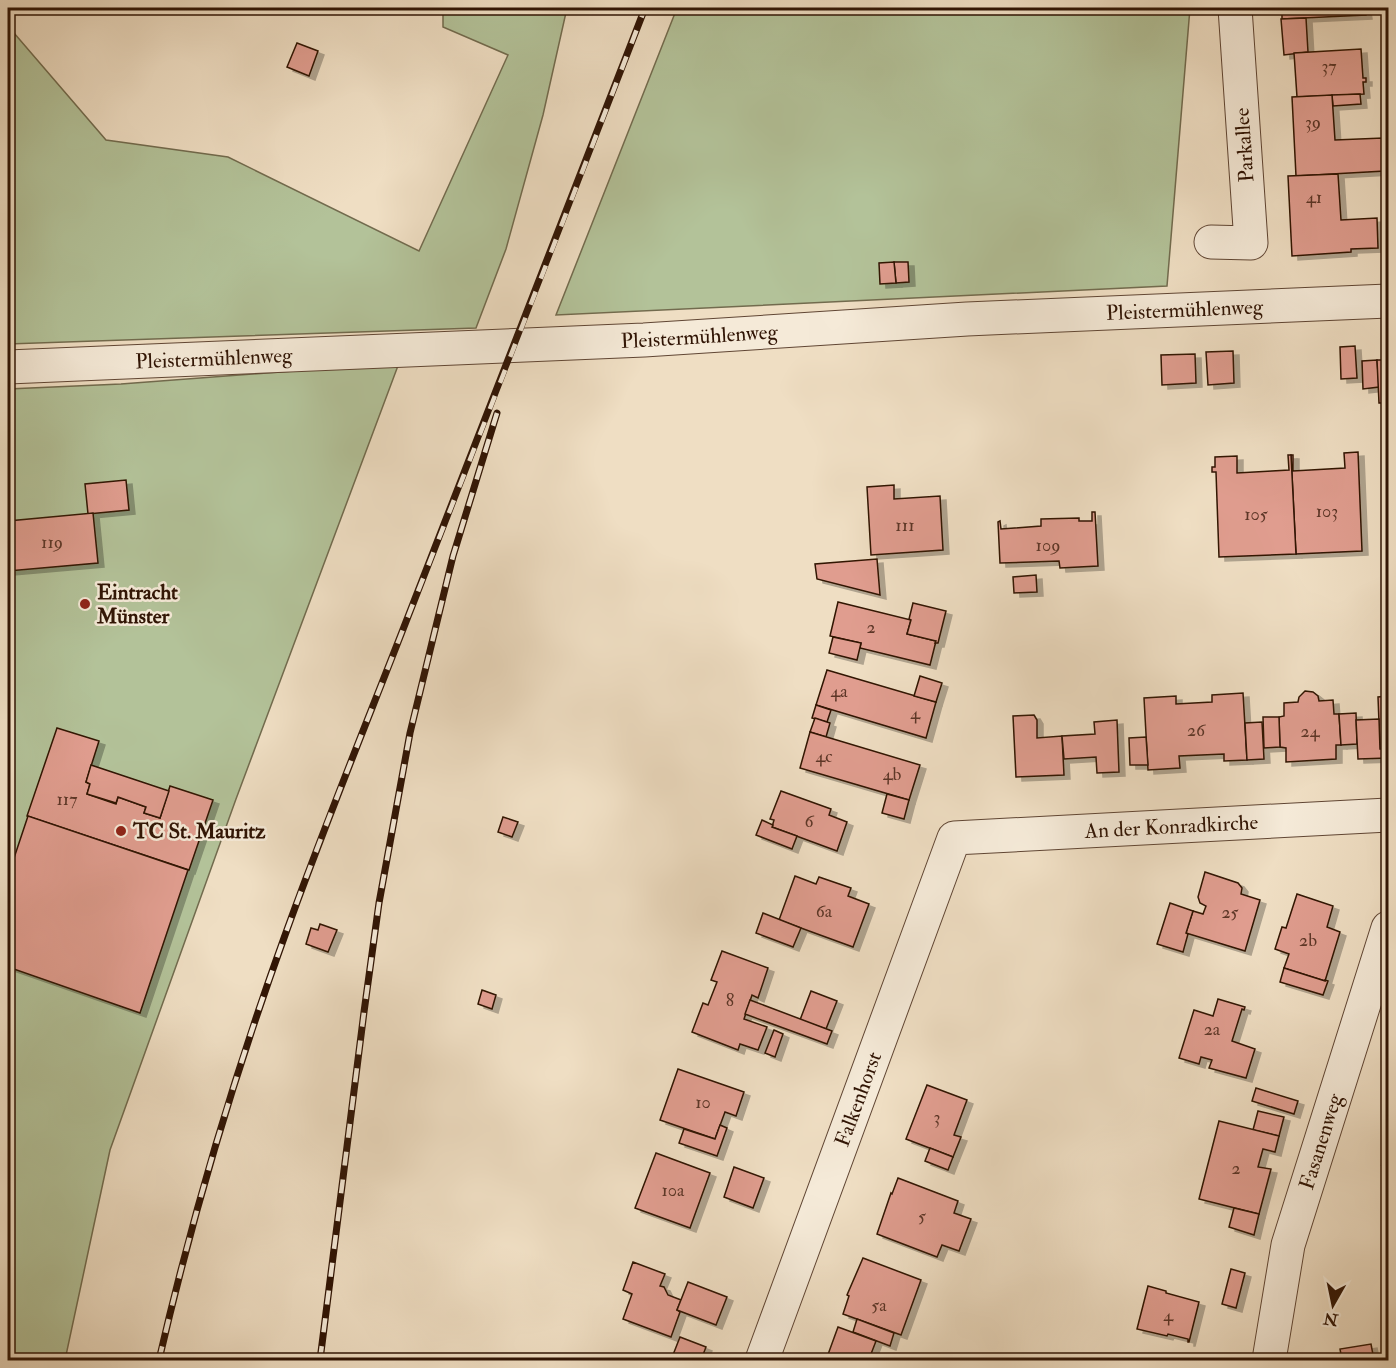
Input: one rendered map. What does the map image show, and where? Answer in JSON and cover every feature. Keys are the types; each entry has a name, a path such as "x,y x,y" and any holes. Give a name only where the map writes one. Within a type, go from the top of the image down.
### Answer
{"street":[{"name":"Parkallee","path":"1211,242 1251,243 1235,8"},
{"name":"Pleistermühlenweg","path":"8,367 644,340 967,319 1389,301"},
{"name":"An der Konradkirche","path":"954,838 1389,815"},
{"name":"Falkenhorst","path":"762,1360 954,838"},
{"name":"Fasanenweg","path":"1269,1360 1288,1245 1389,928"}],"green space":[{"path":"443,8 567,8 543,115 506,249 476,328 8,344 8,26 106,140 228,157 419,251 508,55 443,27"},
{"path":"677,8 1190,8 1167,286 556,315"},
{"name":"TC St. Mauritz","path":"399,363 236,799 110,1150 65,1360 8,1360 8,389 121,384"}],"building":[{"path":"1282,8 1365,8 1366,15 1282,19"},
{"path":"1306,18 1308,52 1284,55 1281,19"},
{"path":"297,43 318,51 309,76 287,67"},
{"path":"1361,49 1363,78 1366,78 1366,82 1363,82 1364,94 1297,97 1294,53"},
{"path":"1360,94 1361,104 1333,106 1332,95"},
{"path":"1332,95 1335,140 1383,138 1385,171 1296,176 1292,97"},
{"path":"1338,174 1341,220 1377,218 1378,248 1292,256 1288,176"},
{"path":"894,262 908,262 909,282 896,283"},
{"path":"894,262 896,283 880,284 879,263"},
{"path":"1355,346 1357,378 1341,379 1340,347"},
{"path":"1233,351 1234,383 1208,385 1206,352"},
{"path":"1195,354 1196,383 1162,385 1161,355"},
{"path":"1377,360 1379,387 1363,389 1362,361"},
{"path":"1377,360 1388,360 1388,403 1379,403"},
{"path":"1358,452 1362,551 1296,554 1291,455 1293,455 1293,471 1345,468 1344,453"},
{"path":"1288,455 1291,455 1296,554 1219,557 1216,472 1212,472 1212,467 1215,467 1215,457 1237,456 1237,473 1289,470"},
{"path":"126,480 129,510 88,514 85,484"},
{"path":"894,485 894,499 940,496 943,550 871,555 867,487"},
{"path":"1092,512 1095,512 1098,566 1060,568 1059,561 1000,563 998,522 1000,521 1001,529 1041,526 1041,519 1079,518 1079,521 1092,521"},
{"path":"93,513 98,563 8,571 8,521"},
{"path":"877,559 880,595 817,579 815,564"},
{"path":"1036,575 1037,592 1014,593 1013,577"},
{"path":"838,602 911,620 907,634 936,641 930,665 860,648 861,643 830,636"},
{"path":"913,603 946,611 938,643 907,634"},
{"path":"833,637 861,643 857,660 829,653"},
{"path":"827,670 936,702 926,738 816,705"},
{"path":"920,676 942,683 936,702 914,696"},
{"path":"1305,691 1313,692 1318,696 1319,701 1333,700 1334,714 1339,714 1341,745 1336,745 1336,759 1286,762 1286,748 1280,747 1279,717 1284,716 1284,703 1298,702 1299,697"},
{"path":"1243,693 1247,760 1224,761 1224,754 1179,756 1180,768 1148,770 1144,698 1176,696 1176,704 1212,702 1212,695"},
{"path":"1388,696 1388,749 1380,749 1378,697"},
{"path":"816,705 831,710 827,722 812,718"},
{"path":"1356,713 1357,744 1341,745 1339,714"},
{"path":"1034,715 1037,720 1037,738 1062,736 1064,775 1016,777 1013,716"},
{"path":"1263,717 1279,717 1280,747 1264,748"},
{"path":"815,718 830,723 826,737 810,732"},
{"path":"1379,719 1380,749 1387,749 1388,758 1358,759 1356,720"},
{"path":"1117,720 1119,772 1097,773 1096,757 1064,759 1062,736 1095,734 1094,722"},
{"path":"1262,722 1264,759 1247,760 1245,723"},
{"path":"57,728 99,741 86,782 90,784 87,794 116,804 118,797 146,807 144,813 160,818 170,786 213,800 189,870 27,816"},
{"path":"810,732 920,765 909,800 800,768"},
{"path":"1146,737 1148,765 1130,765 1129,738"},
{"path":"91,765 169,791 160,818 144,813 146,807 118,797 116,803 87,794 90,784 86,782"},
{"path":"781,791 831,809 829,815 847,822 837,851 772,827 774,820 770,819"},
{"path":"887,794 909,800 904,819 882,813"},
{"path":"28,816 188,870 140,1013 8,967 8,876"},
{"path":"503,817 518,822 512,837 498,832"},
{"path":"762,820 773,825 772,827 797,836 792,849 756,835"},
{"path":"1205,872 1238,883 1242,888 1241,894 1260,900 1245,951 1186,933 1193,911 1203,914 1206,906 1200,903 1198,897"},
{"path":"795,876 816,884 819,877 851,888 848,896 869,904 853,947 779,920"},
{"path":"1297,894 1333,906 1327,927 1340,932 1325,981 1284,968 1289,954 1275,949 1282,927 1286,928"},
{"path":"1170,903 1193,911 1183,952 1157,944"},
{"path":"763,913 801,928 793,947 756,933"},
{"path":"320,924 337,930 328,952 306,944 311,928 318,930"},
{"path":"722,951 768,968 758,998 752,995 744,1019 767,1027 758,1050 740,1044 738,1050 692,1032 703,1003 708,1005 717,982 711,980"},
{"path":"1284,968 1328,981 1323,995 1280,982"},
{"path":"482,990 496,995 492,1009 478,1004"},
{"path":"811,991 837,1001 826,1029 800,1020"},
{"path":"1218,999 1245,1007 1244,1010 1242,1009 1232,1041 1255,1049 1246,1078 1209,1068 1212,1060 1201,1057 1199,1064 1179,1058 1194,1010 1213,1016"},
{"path":"750,1000 832,1031 827,1044 745,1014"},
{"path":"774,1030 783,1034 775,1057 765,1053"},
{"path":"678,1069 744,1092 736,1116 725,1112 715,1139 660,1120"},
{"path":"927,1085 967,1100 954,1135 961,1137 953,1157 906,1139"},
{"path":"1256,1088 1298,1101 1294,1114 1252,1101"},
{"path":"1258,1111 1284,1117 1279,1136 1253,1130"},
{"path":"1219,1121 1279,1136 1275,1152 1263,1149 1258,1167 1271,1169 1259,1214 1199,1199"},
{"path":"720,1125 727,1128 717,1156 679,1143 684,1129 715,1139"},
{"path":"930,1148 953,1157 948,1170 925,1161"},
{"path":"1388,1150 1388,1167 1381,1165 1384,1165"},
{"path":"656,1153 710,1173 690,1228 635,1208"},
{"path":"734,1167 764,1178 753,1208 724,1197"},
{"path":"898,1178 958,1201 954,1213 971,1219 959,1251 942,1245 937,1257 877,1234"},
{"path":"1234,1208 1259,1214 1254,1235 1229,1227"},
{"path":"863,1258 921,1280 901,1335 843,1314 849,1296 847,1295"},
{"path":"633,1262 665,1274 660,1286 664,1287 668,1295 681,1300 677,1310 680,1312 671,1337 623,1319 632,1294 623,1290"},
{"path":"1231,1269 1245,1273 1236,1308 1222,1304"},
{"path":"688,1282 727,1297 716,1325 677,1310"},
{"path":"1148,1286 1199,1302 1189,1342 1188,1339 1168,1334 1167,1336 1137,1329"},
{"path":"857,1319 894,1333 890,1346 853,1332"},
{"path":"838,1327 876,1341 871,1354 888,1360 826,1360"},
{"path":"680,1337 706,1347 701,1360 671,1360"},
{"path":"1371,1344 1374,1360 1342,1360 1340,1349"}],"railway":[{"path":"159,1360 185,1253 215,1147 284,938 645,8"},
{"path":"320,1360 379,903 410,733 453,556 497,413"}],"place":[{"name":"Eintracht Münster","path":"85,604"},
{"name":"TC St. Mauritz","path":"121,831"}]}
